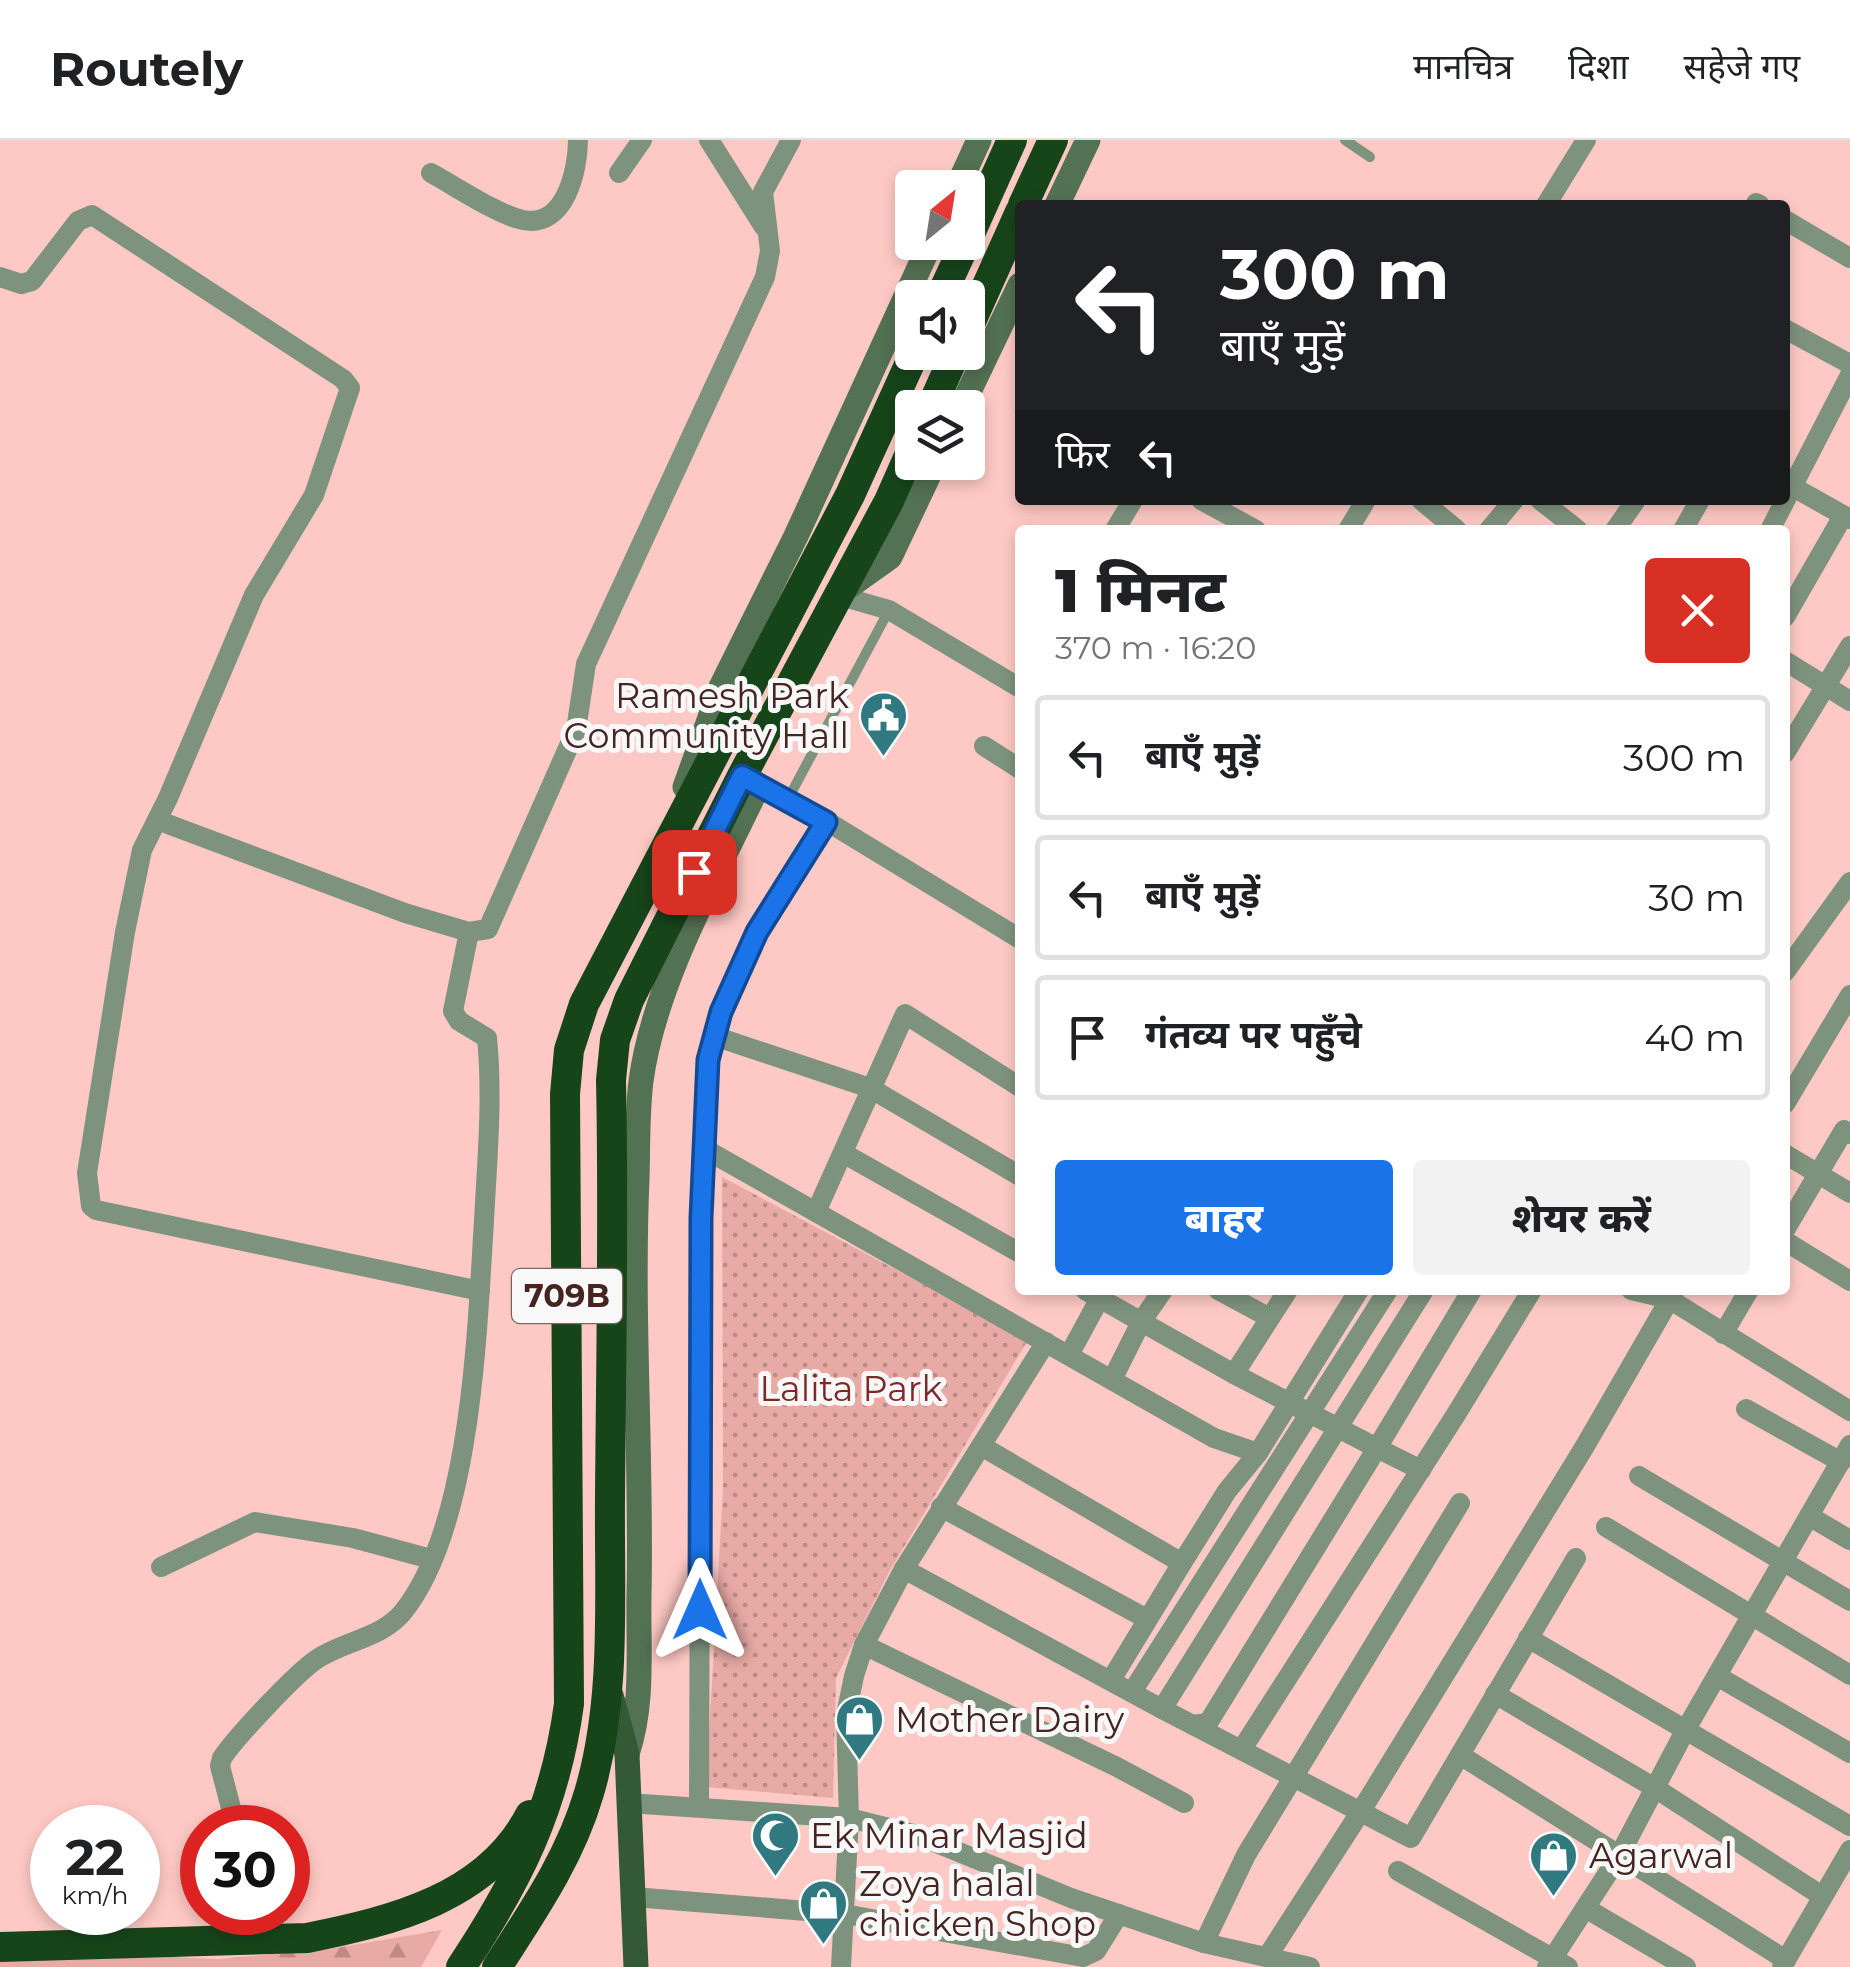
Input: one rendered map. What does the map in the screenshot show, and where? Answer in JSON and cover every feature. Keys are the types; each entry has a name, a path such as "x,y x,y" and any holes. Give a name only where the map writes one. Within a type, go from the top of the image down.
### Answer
{"highway":[{"path":"985,199 1012,140"},
{"path":"1025,200 1053,140"},
{"path":"985,290 1015,223"},
{"name":"709B","path":"461,1967 506,1897 536,1838 557,1772 569,1704 566,1072 576,1027 664,848 850,495 907,370"},
{"path":"838,594 898,480"},
{"name":"709B","path":"497,1967 556,1874 580,1821 599,1752 607,1680 612,1061 629,1000 750,781 838,594"},
{"path":"0,1947 307,1938 364,1926 433,1903 467,1885 492,1865 520,1833 534,1807 569,1704"}],"main road":[{"path":"607,1680 626,1754 636,1967"}],"street":[{"path":"432,173 514,217 534,220 550,212 573,183 578,140"},
{"path":"620,173 642,140"},
{"path":"708,140 767,231"},
{"path":"157,820 405,913 469,932 485,932 571,744 579,719 586,664 765,277 770,251 763,192 791,140"},
{"path":"965,170 978,140"},
{"path":"1060,200 1088,140"},
{"path":"1549,200 1586,140"},
{"path":"0,278 21,284 32,281 78,220 92,214 343,379 350,388 314,494 254,595 136,870 86,1173 90,1206 480,1292"},
{"path":"1790,223 1850,258"},
{"path":"664,848 721,688 796,536 923,260"},
{"path":"971,390 1015,297"},
{"path":"1790,331 1850,364"},
{"path":"1790,609 1847,518 1792,478 1850,374"},
{"path":"838,594 890,557 926,480"},
{"path":"1211,505 1247,525"},
{"path":"1427,505 1451,525"},
{"path":"1493,525 1510,505"},
{"path":"1546,505 1572,525"},
{"path":"838,594 889,610 1015,685"},
{"path":"1790,745 1850,646"},
{"path":"1790,664 1850,701"},
{"path":"984,746 1015,766"},
{"path":"626,1754 633,1735 639,1689 641,1493 634,1249 640,1082 656,1013 750,781 1015,936"},
{"path":"699,1805 708,1060 736,975 757,932 826,822"},
{"path":"1790,965 1850,882"},
{"path":"230,1805 220,1766 226,1751 318,1658 396,1620 432,1559 452,1500 476,1362 488,1138 488,1042 485,1036 459,1021 452,1007 469,932"},
{"path":"1790,1097 1841,1030 1850,994"},
{"path":"816,1212 905,1014 1015,1084"},
{"path":"714,1036 870,1088 1015,1173"},
{"path":"1790,1222 1844,1130 1850,1134"},
{"path":"704,1148 1214,1438 1258,1453"},
{"path":"843,1153 1015,1250"},
{"path":"1790,1157 1850,1194"},
{"path":"1790,1245 1850,1281"},
{"path":"1069,1355 1092,1295"},
{"path":"1094,1295 1289,1404 1421,1470"},
{"path":"1112,1380 1160,1295"},
{"path":"1227,1295 1270,1318"},
{"path":"1234,1374 1285,1295"},
{"path":"1111,1680 1227,1491 1258,1453 1356,1295"},
{"path":"1132,1692 1385,1295"},
{"path":"1162,1710 1421,1295"},
{"path":"1193,1725 1208,1723 1469,1295"},
{"path":"1242,1749 1529,1295"},
{"path":"1266,1957 1361,1811 1585,1446 1672,1295 1723,1334 1850,1411"},
{"path":"1723,1334 1747,1295"},
{"path":"840,1967 848,1818 846,1714 864,1645 904,1569 1046,1342"},
{"path":"1398,1871 1556,1964 1686,1729 1846,1454 1746,1409"},
{"path":"983,1447 1182,1563"},
{"path":"1639,1476 1850,1602"},
{"path":"1204,1943 1246,1856 1292,1776 1460,1504"},
{"path":"942,1507 1148,1620"},
{"path":"1809,1516 1850,1540"},
{"path":"161,1567 254,1522 353,1538 432,1559"},
{"path":"1606,1528 1850,1676"},
{"path":"904,1569 1162,1710 1411,1838 1576,1558"},
{"path":"1528,1638 1850,1826"},
{"path":"864,1645 1118,1767 1184,1803"},
{"path":"1718,1676 1850,1752"},
{"path":"1496,1694 1655,1788 1822,1896"},
{"path":"1460,1755 1784,1964 1850,1850"},
{"path":"628,1803 848,1818 917,1834 1118,1914 1204,1943 1310,1967"},
{"path":"633,1897 844,1914 1082,1957 1096,1951 1118,1914"},
{"path":"1587,1909 1686,1967"}],"lane":[{"path":"1345,140 1370,157"},
{"path":"788,800 889,610"}],"green space":[{"name":"Lalita Park","path":"722,1177 1028,1340 889,1572 836,1678 833,1798 706,1787 723,1489"},
{"path":"442,1930 421,1967 0,1967 0,1956 97,1954 218,1959 329,1949"}],"place":[{"name":"Ramesh Park Community Hall","path":"884,758"},
{"name":"Mother Dairy","path":"860,1762"},
{"name":"Ek Minar Masjid","path":"775,1878"},
{"name":"Agarwal","path":"1554,1898"},
{"name":"Zoya halal chicken Shop","path":"824,1946"}],"route":[{"path":"694,872 742,776 826,822 757,932 721,1012 708,1060 701,1218 700,1610"}]}
